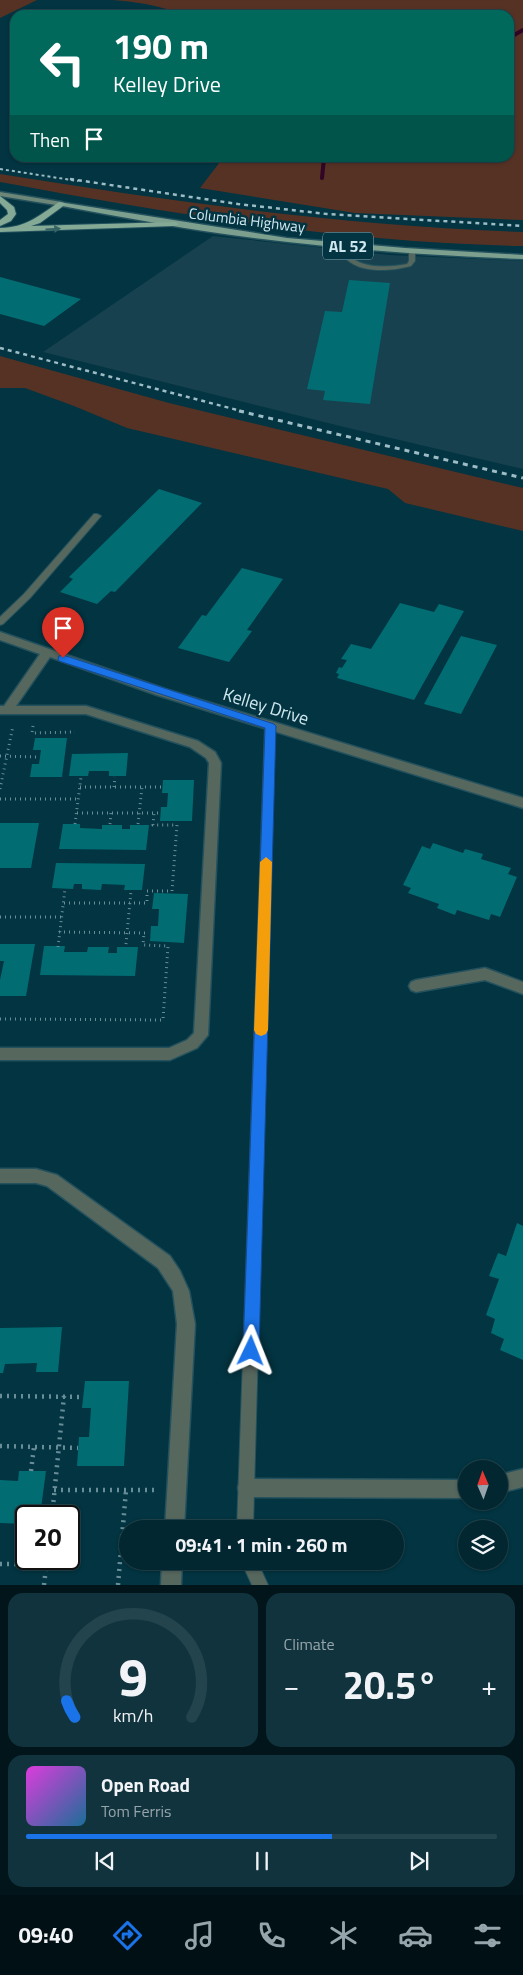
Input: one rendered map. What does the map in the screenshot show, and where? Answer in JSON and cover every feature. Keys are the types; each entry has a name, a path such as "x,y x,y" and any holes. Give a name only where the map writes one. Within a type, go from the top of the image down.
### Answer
{"highway":[{"path":"0,198 11,209 12,214 1,228"},
{"path":"1,228 29,225 62,204"},
{"path":"1,228 175,224"}],"main road":[{"name":"Columbia Highway","path":"0,194 175,224 350,246 523,257"}],"street":[{"name":"Kelley Drive","path":"0,636 270,726 523,803"},
{"path":"8,710 47,653"},
{"path":"0,1054 170,1054 192,1044 200,1035 215,763 211,755 194,744 86,710 8,710"},
{"path":"416,986 485,974 523,988"},
{"path":"0,1176 36,1176 51,1180 164,1262 177,1280 185,1301 186,1324 175,1520"},
{"path":"508,1482 523,1478"},
{"path":"247,1488 458,1488"},
{"path":"171,1585 172,1570"}],"lane":[{"path":"350,246 349,260 353,264 363,266 398,268 409,266 412,261 412,251"},
{"path":"0,622 98,516"},
{"path":"246,1520 270,726"},
{"path":"253,1570 260,1585"}],"path":[{"path":"0,789 7,756 8,710"},
{"path":"0,756 37,757"},
{"path":"76,824 81,777"},
{"path":"114,787 115,777"},
{"path":"80,787 161,787"},
{"path":"138,824 142,787"},
{"path":"0,799 78,800"},
{"path":"64,903 147,903 147,891 172,891 177,825 153,825 157,813 77,813"},
{"path":"110,824 111,813"},
{"path":"58,947 65,889"},
{"path":"126,944 131,891"},
{"path":"0,917 61,917"},
{"path":"0,1019 163,1020 168,946 143,945 146,933 59,932"},
{"path":"0,1396 84,1397"},
{"path":"53,1505 64,1396"},
{"path":"0,1446 78,1448"},
{"path":"31,1471 34,1447"},
{"path":"54,1490 177,1490"},
{"path":"118,1585 126,1490"},
{"path":"0,1564 15,1563"},
{"path":"44,1585 45,1570"}],"shaded area":[{"path":"0,0 37,0 16,10 10,10 10,13 0,18"},
{"path":"112,0 523,0 523,220 355,213 200,188 220,162 514,162 514,10 168,10 139,3"},
{"path":"0,174 130,194 261,211 392,224 523,232 523,246 391,239 260,225 195,216 0,182"},
{"path":"213,236 390,255 523,261 523,469 344,427 43,352"},
{"path":"0,356 169,403 523,488 523,531 405,503 388,489 127,428 25,388 0,388"}],"building":[{"path":"0,277 81,299 44,326 0,314"},
{"path":"349,280 390,283 370,404 323,400 325,391 307,389 325,311 342,312"},
{"path":"159,489 202,503 115,592 111,591 97,604 60,592 73,579 69,577"},
{"path":"242,568 283,579 247,630 252,631 229,662 178,648 202,615 206,616"},
{"path":"400,603 434,612 439,604 464,611 414,700 337,678 339,674 336,673 339,667 342,668 347,660 341,659 351,644 371,649"},
{"path":"461,636 497,645 461,714 424,704"},
{"path":"35,738 67,738 62,777 30,777 32,764 39,764 41,750 33,750"},
{"path":"128,753 126,776 109,776 109,771 89,771 88,776 69,776 72,754"},
{"path":"163,780 194,780 192,821 160,821 161,807 167,807 168,793 162,793"},
{"path":"0,823 39,823 31,868 0,868"},
{"path":"63,824 80,824 80,828 102,829 102,825 122,825 122,829 130,829 130,825 149,825 146,850 59,849"},
{"path":"433,843 463,853 465,849 483,854 481,859 511,868 508,874 517,877 500,917 491,914 489,920 457,910 455,915 437,908 439,904 408,893 411,888 403,885 422,846 430,849"},
{"path":"56,863 145,864 142,890 124,890 125,885 102,884 101,890 82,889 82,884 74,884 73,889 52,888"},
{"path":"154,893 188,894 184,943 150,941 151,926 158,926 159,909 152,909"},
{"path":"0,944 35,944 26,996 0,996 0,980 4,961 0,961"},
{"path":"44,946 65,946 64,952 87,952 88,947 109,947 108,953 117,953 117,947 138,947 135,976 40,975"},
{"path":"517,1223 523,1226 523,1360 500,1350 504,1339 491,1333 495,1319 486,1315 499,1279 489,1276 498,1253 506,1256"},
{"path":"62,1327 58,1372 36,1372 37,1363 5,1364 3,1373 0,1373 0,1328"},
{"path":"85,1381 129,1381 124,1466 77,1466 79,1437 89,1437 91,1408 82,1408"},
{"path":"19,1471 46,1471 41,1505 15,1505 15,1524 0,1523 0,1480 18,1481"}],"waterway":[{"path":"514,35 523,30"},
{"path":"322,178 324,162"}],"railway":[{"path":"0,169 78,181"},
{"path":"70,179 238,204 327,214 523,226"},
{"path":"0,348 245,412"},
{"path":"239,411 523,478"}],"slow traffic":[{"path":"261,1030 266,862"}],"route":[{"path":"63,658 161,692 270,726 251,1351"}]}
